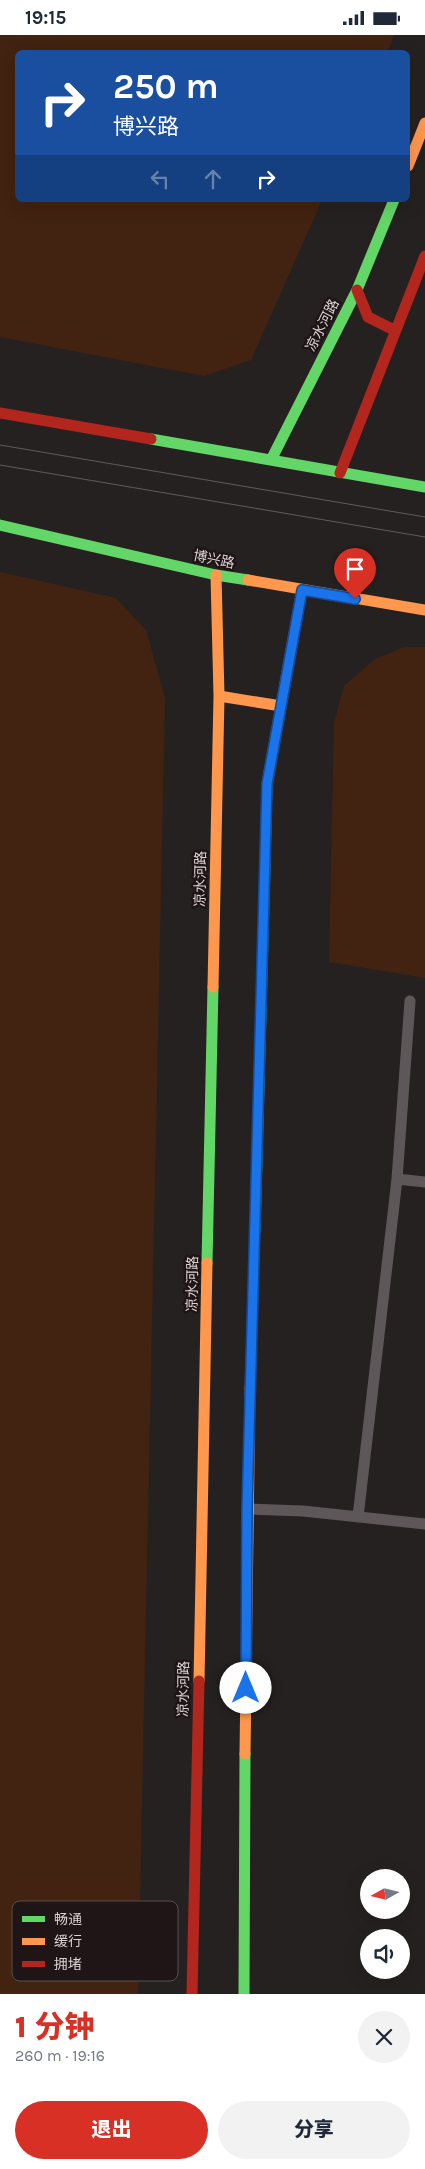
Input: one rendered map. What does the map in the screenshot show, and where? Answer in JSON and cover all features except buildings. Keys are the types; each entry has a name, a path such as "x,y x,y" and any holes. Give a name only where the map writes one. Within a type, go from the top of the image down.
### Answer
{"street":[{"path":"410,161 425,123"},
{"name":"凉水河路","path":"271,460 357,289 393,202"},
{"path":"340,473 394,330 425,256"},
{"path":"357,289 364,312 369,318 374,323 394,330"},
{"path":"0,413 425,487"},
{"name":"博兴路","path":"0,525 216,575 425,610"},
{"name":"凉水河路","path":"192,1994 219,696 216,575"},
{"path":"244,1994 247,1509 267,784 302,590"},
{"path":"219,696 281,706"}],"lane":[{"path":"358,1517 397,1179 410,1001"},
{"path":"397,1179 425,1182"},
{"path":"247,1509 303,1511 425,1524"}],"shaded area":[{"path":"0,35 394,35 388,50 15,50 15,202 321,202 251,360 204,376 0,337"},
{"path":"0,572 116,598 146,630 165,698 140,1901 12,1901 12,1981 138,1981 138,1994 0,1994"},
{"path":"404,647 425,647 425,978 329,962 334,723 344,686 375,659"}],"tram line":[{"path":"0,445 425,517"},
{"path":"0,465 425,537"}],"traffic: fast":[{"path":"271,460 357,290 393,202"},
{"path":"151,439 425,487"},
{"path":"0,525 216,575 248,580"},
{"path":"255,1232 265,866"},
{"path":"207,1263 213,987"},
{"path":"244,1994 245,1754"}],"traffic: slow":[{"path":"410,161 425,123"},
{"path":"213,987 219,696 216,575"},
{"path":"248,580 425,610"},
{"path":"265,866 267,784 302,590"},
{"path":"219,696 281,706"},
{"path":"199,1681 207,1263"},
{"path":"245,1754 250,1387"}],"traffic: jam":[{"path":"340,473 425,256"},
{"path":"357,290 368,317 394,330"},
{"path":"0,413 151,439"},
{"path":"250,1387 255,1232"},
{"path":"192,1994 199,1681"}],"route":[{"path":"246,1688 247,1509 267,784 302,590 355,599"}]}
